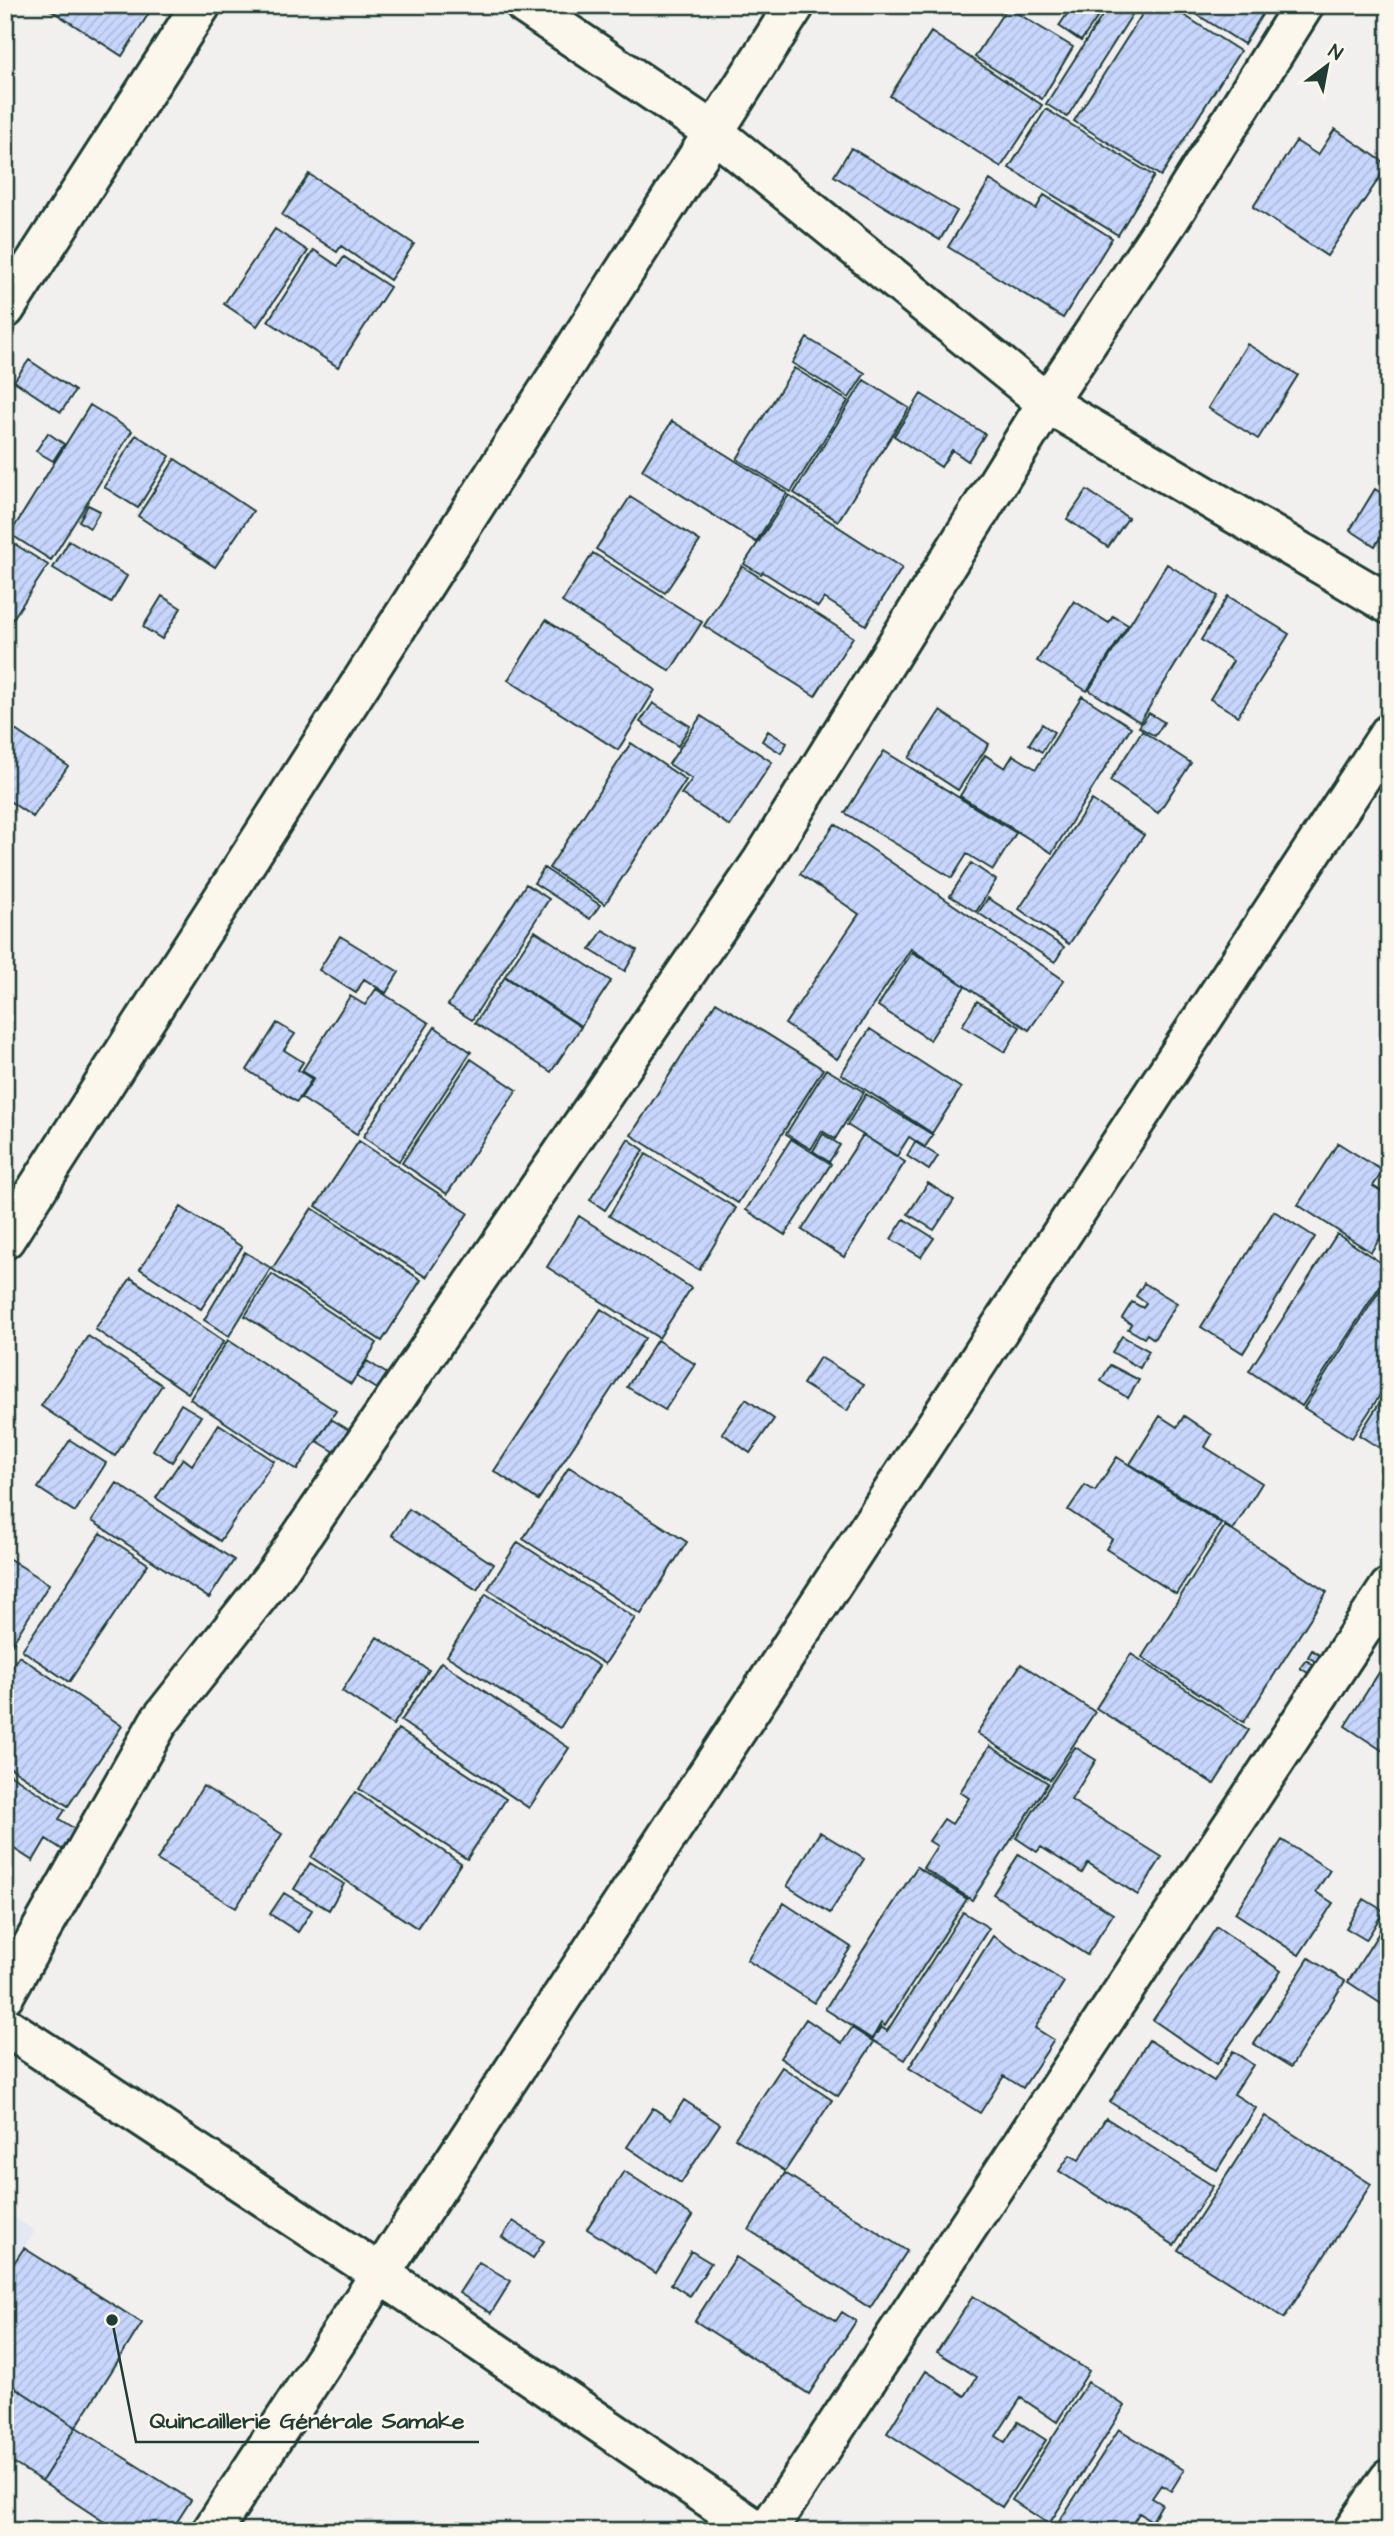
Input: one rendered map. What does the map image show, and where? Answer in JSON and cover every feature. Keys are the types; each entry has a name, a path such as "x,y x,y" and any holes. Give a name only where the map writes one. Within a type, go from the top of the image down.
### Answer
{"street":[{"path":"5,309 201,5"},
{"path":"524,5 715,133 1047,403 1389,604"},
{"path":"5,1239 795,5"},
{"path":"5,1994 158,1723 277,1572 761,863 1047,403 1171,217 1304,5"},
{"path":"212,2531 1389,734"},
{"path":"766,2531 1389,1588"},
{"path":"5,2026 379,2273 758,2531"},
{"path":"1353,2531 1389,2479"}],"shaded area":[{"path":"5,2211 35,2231 5,2276"}],"building":[{"path":"43,5 154,5 122,56"},
{"path":"1034,5 1045,5 1040,13 1032,8"},
{"path":"1053,5 1106,5 1081,41 1059,26 1067,14"},
{"path":"1109,5 1126,5 1135,10 1067,117 1046,104"},
{"path":"1148,5 1168,5 1240,51 1161,176 1074,121"},
{"path":"1182,5 1268,5 1244,44"},
{"path":"1007,7 1073,47 1042,99 975,57"},
{"path":"931,32 1042,105 1001,167 890,96"},
{"path":"1046,109 1154,176 1118,235 1009,168"},
{"path":"1335,129 1388,165 1327,256 1253,207 1296,141 1318,155"},
{"path":"851,148 957,211 940,240 834,176"},
{"path":"309,174 414,244 390,280 341,246 337,252 282,215"},
{"path":"990,180 1036,209 1044,195 1112,238 1063,318 948,247"},
{"path":"275,229 308,251 257,326 224,304"},
{"path":"314,250 338,266 344,257 390,287 338,367 268,321"},
{"path":"807,338 865,373 849,398 792,363"},
{"path":"1247,344 1298,375 1258,439 1208,408"},
{"path":"29,360 75,391 61,412 14,381"},
{"path":"794,368 848,401 791,492 737,459"},
{"path":"864,380 909,408 838,521 794,493"},
{"path":"921,394 985,434 968,461 952,450 941,467 894,436"},
{"path":"90,405 132,431 51,560 10,534"},
{"path":"672,421 787,493 756,542 642,470"},
{"path":"48,433 64,444 53,461 36,451"},
{"path":"136,435 170,456 138,508 104,487"},
{"path":"175,459 253,511 215,567 138,516"},
{"path":"1375,489 1389,498 1389,523 1375,546 1350,530"},
{"path":"1087,490 1128,518 1108,547 1067,519"},
{"path":"789,495 902,568 866,625 824,598 818,607 763,572 761,574 744,564"},
{"path":"630,497 700,541 665,593 596,549"},
{"path":"88,505 100,511 90,528 79,521"},
{"path":"5,538 48,565 5,631"},
{"path":"69,541 127,576 111,603 53,568"},
{"path":"593,553 702,622 670,671 562,602"},
{"path":"1167,564 1218,596 1140,722 1089,690"},
{"path":"742,566 853,637 815,696 704,626"},
{"path":"162,596 181,608 162,639 143,627"},
{"path":"1228,596 1289,634 1238,716 1210,699 1233,661 1201,640"},
{"path":"1074,601 1109,623 1113,616 1128,625 1087,691 1037,661"},
{"path":"546,620 655,690 618,750 508,680"},
{"path":"1082,696 1131,727 1052,853 960,796 985,755 1005,768 1013,755 1036,769"},
{"path":"653,703 690,726 678,746 640,722"},
{"path":"940,711 989,744 958,790 909,758"},
{"path":"1149,713 1164,722 1155,736 1139,727"},
{"path":"701,716 772,762 730,826 681,794 692,779 669,764"},
{"path":"5,723 68,766 33,817 5,798"},
{"path":"1042,724 1054,732 1042,752 1029,744"},
{"path":"768,731 787,743 781,753 762,741"},
{"path":"1142,731 1191,763 1158,813 1110,781"},
{"path":"631,743 686,780 605,904 549,868"},
{"path":"884,751 1016,833 993,870 967,854 952,878 845,813"},
{"path":"1092,800 1144,835 1069,944 1019,909"},
{"path":"835,824 1064,980 1029,1030 911,949 837,1059 785,1024 859,914 800,874"},
{"path":"5,863 13,867 5,879"},
{"path":"971,863 996,880 976,912 950,896"},
{"path":"544,868 600,905 590,919 534,883"},
{"path":"526,884 549,899 472,1020 448,1005"},
{"path":"988,898 1064,947 1055,962 978,913"},
{"path":"603,930 637,950 625,971 590,950"},
{"path":"535,931 611,981 581,1026 505,976"},
{"path":"340,936 399,972 386,993 364,979 356,993 319,970"},
{"path":"912,952 965,986 930,1040 878,1006"},
{"path":"505,977 581,1027 551,1072 475,1023"},
{"path":"376,989 429,1023 357,1134 301,1098 314,1078 302,1071 350,996 365,1005"},
{"path":"977,1001 1020,1027 1005,1052 962,1026"},
{"path":"716,1002 823,1069 738,1203 631,1135"},
{"path":"277,1023 295,1034 284,1050 303,1062 298,1070 312,1079 297,1102 247,1070"},
{"path":"435,1027 471,1052 399,1161 363,1137"},
{"path":"870,1029 961,1088 932,1133 841,1074"},
{"path":"471,1059 517,1090 447,1194 402,1163"},
{"path":"826,1069 864,1092 835,1139 822,1131 811,1149 786,1134"},
{"path":"866,1094 933,1135 925,1147 909,1137 897,1156 847,1125"},
{"path":"823,1134 840,1145 829,1162 813,1151"},
{"path":"863,1135 905,1162 844,1257 802,1230"},
{"path":"628,1139 644,1150 605,1210 590,1200"},
{"path":"791,1139 831,1164 785,1235 746,1210"},
{"path":"359,1141 468,1213 426,1277 316,1206"},
{"path":"915,1142 938,1156 929,1170 907,1156"},
{"path":"1338,1143 1383,1171 1373,1186 1389,1196 1389,1224 1371,1252 1298,1205"},
{"path":"646,1154 736,1208 699,1270 609,1216"},
{"path":"928,1183 954,1200 934,1230 908,1214"},
{"path":"181,1207 242,1247 201,1309 140,1269"},
{"path":"312,1208 421,1280 382,1341 272,1269"},
{"path":"1274,1211 1315,1237 1243,1353 1201,1327"},
{"path":"579,1216 691,1288 659,1338 547,1267"},
{"path":"904,1219 934,1238 921,1257 891,1239"},
{"path":"1337,1234 1389,1268 1389,1272 1302,1406 1249,1371"},
{"path":"245,1252 271,1268 229,1336 204,1320"},
{"path":"272,1274 377,1343 351,1384 245,1316"},
{"path":"1389,1276 1389,1381 1352,1438 1304,1408"},
{"path":"131,1278 224,1341 188,1393 95,1329"},
{"path":"1144,1283 1177,1303 1154,1339 1147,1334 1144,1338 1128,1329 1131,1324 1122,1318 1132,1302 1143,1308 1146,1303 1136,1296"},
{"path":"601,1309 645,1338 538,1500 494,1471"},
{"path":"88,1336 162,1385 115,1456 41,1406"},
{"path":"1122,1336 1149,1351 1140,1368 1112,1352"},
{"path":"228,1340 336,1411 297,1470 190,1399"},
{"path":"657,1340 695,1364 665,1410 627,1387"},
{"path":"820,1357 864,1384 847,1411 803,1384"},
{"path":"367,1361 397,1380 388,1396 357,1377"},
{"path":"1110,1365 1139,1380 1128,1398 1101,1381"},
{"path":"1389,1388 1389,1454 1359,1435"},
{"path":"746,1399 774,1419 750,1453 722,1433"},
{"path":"181,1404 201,1416 172,1462 153,1450"},
{"path":"1160,1416 1177,1427 1184,1416 1212,1435 1205,1447 1262,1483 1233,1530 1130,1464"},
{"path":"331,1419 349,1430 335,1452 317,1441"},
{"path":"219,1424 274,1461 220,1541 156,1498 183,1458 192,1465"},
{"path":"70,1440 106,1463 75,1512 38,1488"},
{"path":"1117,1457 1221,1524 1176,1594 1106,1549 1112,1539 1068,1510 1085,1485 1095,1491"},
{"path":"569,1467 687,1542 641,1614 523,1539"},
{"path":"117,1483 234,1560 209,1598 92,1521"},
{"path":"409,1509 493,1564 477,1590 392,1535"},
{"path":"1225,1526 1327,1592 1244,1722 1142,1657"},
{"path":"101,1533 148,1564 69,1682 22,1650"},
{"path":"518,1542 635,1618 605,1664 488,1589"},
{"path":"5,1556 49,1584 12,1644 5,1640"},
{"path":"486,1594 599,1666 560,1728 447,1656"},
{"path":"377,1637 429,1670 393,1725 342,1691"},
{"path":"1312,1650 1322,1657 1318,1663 1308,1657"},
{"path":"1131,1654 1249,1730 1214,1784 1096,1708"},
{"path":"19,1656 122,1726 68,1806 5,1764 5,1676"},
{"path":"1389,1657 1389,1755 1345,1726"},
{"path":"1306,1660 1314,1665 1308,1673 1300,1668"},
{"path":"441,1662 569,1748 529,1808 401,1721"},
{"path":"1021,1664 1095,1712 1050,1780 977,1733"},
{"path":"398,1729 506,1799 467,1859 359,1789"},
{"path":"990,1746 1048,1783 972,1900 923,1868 937,1846 929,1841 944,1819 952,1824 969,1798 960,1792"},
{"path":"1075,1747 1096,1760 1071,1800 1162,1857 1138,1895 1088,1863 1082,1873 1041,1847 1037,1852 1016,1838"},
{"path":"5,1771 65,1810 59,1819 83,1834 69,1854 46,1839 33,1861 5,1843"},
{"path":"203,1786 282,1834 236,1908 157,1860"},
{"path":"355,1792 461,1863 417,1928 311,1857"},
{"path":"820,1832 864,1859 830,1913 787,1886"},
{"path":"1282,1840 1330,1870 1316,1892 1333,1903 1299,1955 1235,1913"},
{"path":"1019,1854 1113,1914 1087,1955 993,1894"},
{"path":"310,1863 344,1884 329,1910 294,1889"},
{"path":"917,1867 967,1899 885,2026 881,2023 872,2039 825,2009"},
{"path":"284,1893 312,1910 298,1932 270,1914"},
{"path":"1364,1899 1384,1911 1366,1940 1346,1928"},
{"path":"784,1903 851,1947 814,2003 747,1960"},
{"path":"963,1912 989,1928 905,2060 872,2040 881,2027 887,2031"},
{"path":"1217,1927 1281,1971 1217,2064 1153,2020"},
{"path":"1380,1931 1389,1937 1389,2009 1348,1982"},
{"path":"993,1936 1064,1982 1035,2028 1054,2040 1023,2088 1004,2076 980,2113 909,2068"},
{"path":"1309,1958 1345,1981 1291,2067 1254,2044"},
{"path":"806,2019 842,2043 852,2028 874,2042 838,2096 780,2058"},
{"path":"1149,2040 1214,2081 1233,2051 1253,2065 1234,2094 1256,2108 1217,2170 1110,2102"},
{"path":"782,2067 832,2100 785,2171 735,2138"},
{"path":"684,2100 720,2124 681,2183 627,2147 653,2108 671,2120"},
{"path":"1265,2116 1371,2184 1284,2318 1178,2250"},
{"path":"1106,2118 1213,2186 1174,2245 1059,2171 1070,2155 1079,2160"},
{"path":"624,2171 693,2216 656,2273 587,2229"},
{"path":"785,2173 907,2251 870,2308 749,2230"},
{"path":"513,2221 544,2241 533,2258 502,2237"},
{"path":"24,2248 142,2323 76,2427 5,2381 5,2276"},
{"path":"691,2251 711,2263 690,2296 671,2284"},
{"path":"736,2257 836,2321 842,2312 856,2321 809,2394 695,2321"},
{"path":"479,2262 511,2281 491,2313 459,2293"},
{"path":"973,2296 1089,2371 1057,2422 1021,2398 996,2436 1005,2442 1018,2422 1046,2440 1002,2507 887,2433 926,2371 965,2396 977,2377 937,2352"},
{"path":"5,2381 76,2427 42,2481 5,2458"},
{"path":"1088,2382 1125,2406 1049,2524 1012,2500"},
{"path":"76,2427 191,2500 171,2531 118,2531 42,2481"},
{"path":"1119,2429 1184,2470 1171,2491 1161,2485 1152,2498 1162,2504 1152,2521 1139,2513 1133,2523 1145,2531 1053,2531"}],"place":[{"name":"Quincaillerie Générale Samake","path":"112,2320"}]}
